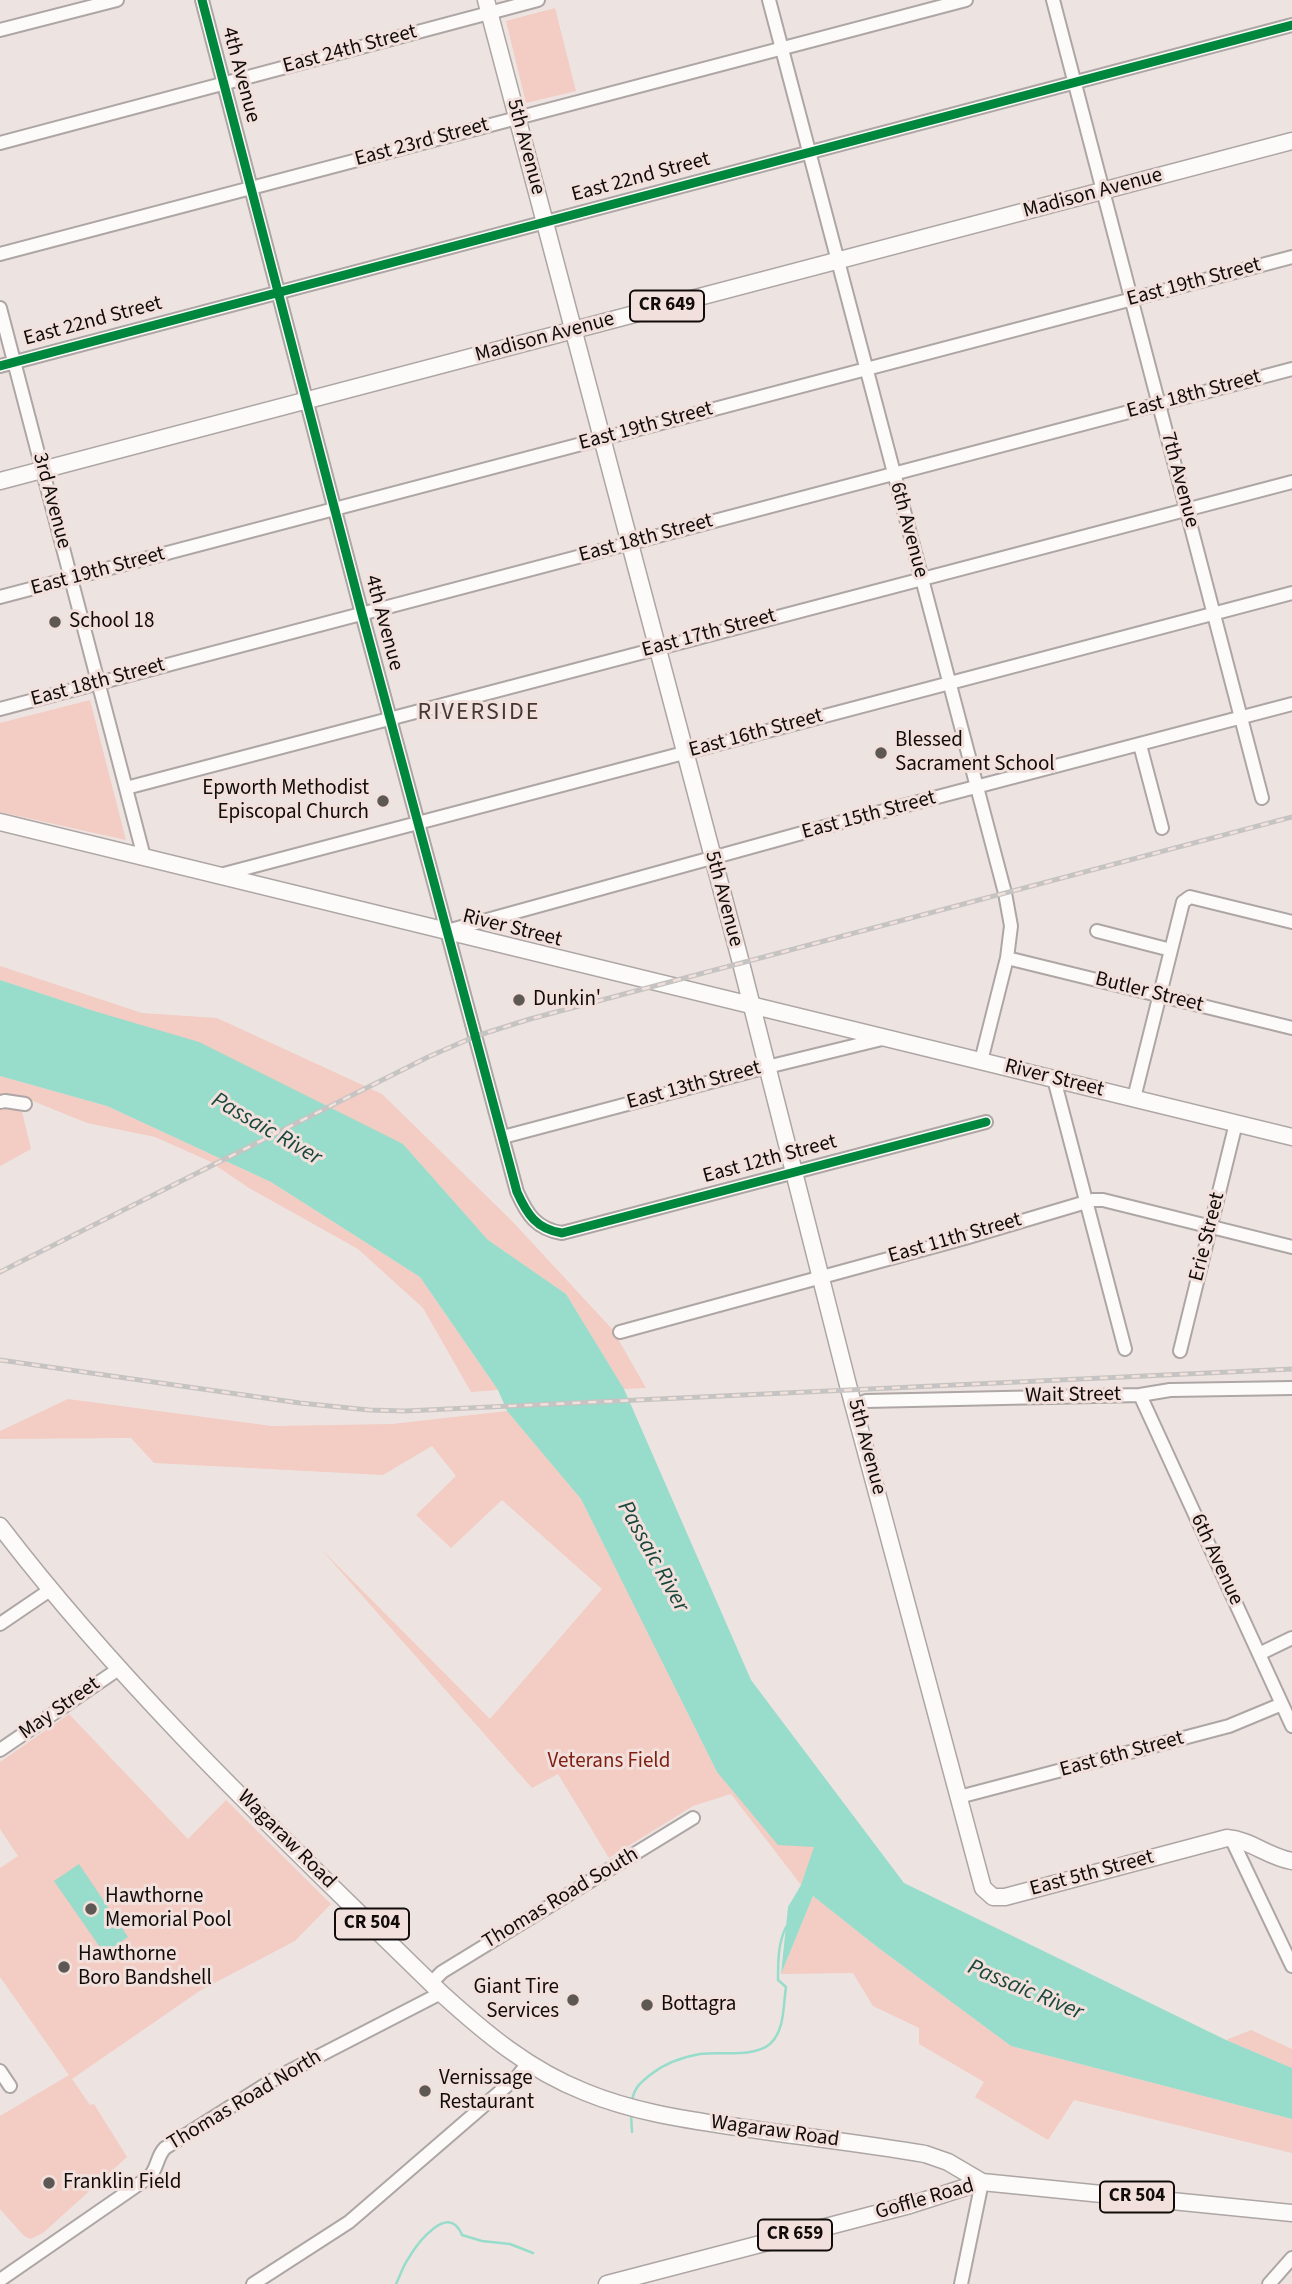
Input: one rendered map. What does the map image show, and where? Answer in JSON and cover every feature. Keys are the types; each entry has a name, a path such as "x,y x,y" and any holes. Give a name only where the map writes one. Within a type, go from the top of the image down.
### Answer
{"main road":[{"name":"5th Avenue","path":"488,6 959,1797"},
{"name":"Madison Avenue","path":"0,481 1292,141"},
{"name":"River Street","path":"0,822 1292,1137"},
{"name":"Wagaraw Road","path":"0,1526 50,1590 200,1755 436,1988 482,2030 528,2063 584,2092 639,2110 707,2123 925,2154 948,2162 982,2182"},
{"name":"East 5th Street","path":"959,1797 983,1888 997,1898 1231,1838"},
{"path":"1231,1838 1247,1842 1272,1856 1292,1861"},
{"name":"Goffle Road","path":"607,2284 910,2206 982,2182 1292,2213"}],"street":[{"path":"0,30 117,0"},
{"name":"4th Avenue","path":"202,0 362,614 517,1192 526,1212 543,1227 562,1233"},
{"name":"East 24th Street","path":"0,143 225,84 488,6 538,0"},
{"name":"6th Avenue","path":"769,0 1009,915 1011,926 1007,958 981,1061"},
{"name":"East 23rd Street","path":"0,254 966,0"},
{"name":"7th Avenue","path":"1053,0 1262,798"},
{"name":"East 22nd Street","path":"0,366 1292,25"},
{"name":"East 19th Street","path":"0,597 1292,257"},
{"name":"3rd Avenue","path":"0,308 144,857"},
{"name":"East 18th Street","path":"0,709 1292,369"},
{"name":"East 17th Street","path":"126,788 1292,482"},
{"name":"East 16th Street","path":"220,875 1292,593"},
{"name":"East 15th Street","path":"447,931 1292,704"},
{"path":"1140,744 1162,828"},
{"path":"1134,1098 1185,898 1292,922"},
{"path":"1097,931 1171,950"},
{"name":"Butler Street","path":"1007,958 1292,1028"},
{"name":"East 13th Street","path":"503,1137 886,1038"},
{"path":"1054,1079 1125,1349"},
{"path":"0,1102 25,1104"},
{"name":"East 12th Street","path":"562,1233 986,1122"},
{"name":"Erie Street","path":"1180,1351 1236,1123"},
{"name":"East 11th Street","path":"620,1332 965,1238 1086,1202 1103,1200 1292,1247"},
{"name":"Wait Street","path":"855,1406 866,1401 1140,1395 1170,1390 1292,1388"},
{"name":"6th Avenue","path":"1140,1395 1292,1726"},
{"path":"0,1624 50,1590"},
{"path":"1259,1654 1292,1638"},
{"name":"May Street","path":"0,1750 120,1668"},
{"name":"East 6th Street","path":"959,1797 1230,1726 1282,1704"},
{"name":"Thomas Road South","path":"436,1988 442,1972 693,1818"},
{"path":"1231,1838 1292,1966"},
{"name":"Thomas Road North","path":"0,2280 149,2178 165,2148 275,2078 436,1988"},
{"path":"253,2284 360,2213 517,2077 528,2063"},
{"path":"0,2071 10,2085"},
{"path":"961,2284 982,2182"},
{"path":"1269,2284 1292,2258"}],"green space":[{"path":"555,8 576,91 526,103 506,21"},
{"path":"90,700 126,840 0,812 0,723"},
{"path":"0,966 142,1013 217,1018 382,1094 512,1221 613,1330 646,1388 624,1389 566,1294 488,1240 403,1144 94,1011 0,980"},
{"path":"0,1076 107,1106 271,1182 420,1277 498,1390 471,1392 423,1308 358,1249 249,1188 209,1161 155,1137 87,1123 18,1095 31,1149 0,1166"},
{"name":"Veterans Field","path":"68,1399 272,1426 392,1424 507,1411 581,1499 717,1772 815,1847 801,1885 731,1794 693,1806 609,1858 558,1774 532,1788 321,1549 490,1719 602,1589 502,1500 451,1548 416,1515 456,1476 432,1446 383,1475 154,1463 131,1438 0,1439 0,1431"},
{"path":"69,1714 188,1839 226,1800 331,1904 295,1941 201,1990 72,2079 90,2105 94,2104 127,2157 43,2233 30,2239 24,2236 0,2209 0,2116 69,2075 0,1977 0,1868 18,1856 0,1829 0,1762"},
{"path":"813,1896 1011,2046 1292,2119 1292,2153 1074,2100 1048,2140 975,2097 984,2082 919,2044 919,2028 873,2006 853,1973 781,1974"},
{"path":"1251,2030 1292,2049 1292,2068 1226,2040"}],"water":[{"name":"Passaic River","path":"0,980 199,1042 403,1144 488,1240 566,1294 624,1389 751,1680 904,1883 1226,2040 1292,2068 1292,2119 1011,2046 813,1896 781,1974 788,1907 801,1885 814,1847 778,1845 717,1772 581,1499 507,1411 498,1390 420,1277 271,1182 107,1106 0,1076"},
{"name":"Hawthorne Memorial Pool","path":"79,1864 128,1937 104,1953 54,1881"}],"waterway":[{"path":"632,2101 636,2089 643,2081 655,2071 674,2062 700,2054 755,2051 770,2044 781,2025 784,2010 786,1987 778,1980 778,1966 786,1927"},
{"path":"631,2114 632,2132"},
{"path":"396,2284 419,2243 434,2228 449,2222 456,2226 462,2235 482,2241 510,2244 533,2253"}],"railway":[{"path":"0,1272 428,1057 476,1036 530,1019 1292,817"},
{"path":"0,1360 300,1403 405,1411 1292,1369"}],"cycle path":[{"path":"202,0 362,614 517,1192 529,1214 545,1228 562,1233 986,1122"},
{"path":"0,366 1292,25"}],"place":[{"name":"School 18","path":"55,622"},
{"name":"Blessed Sacrament School","path":"881,753"},
{"name":"Epworth Methodist Episcopal Church","path":"383,801"},
{"name":"Dunkin'","path":"519,1000"},
{"name":"Hawthorne Memorial Pool","path":"91,1909"},
{"name":"Hawthorne Boro Bandshell","path":"64,1967"},
{"name":"Giant Tire Services","path":"573,2000"},
{"name":"Bottagra","path":"647,2005"},
{"name":"Vernissage Restaurant","path":"425,2091"},
{"name":"Franklin Field","path":"49,2183"}],"district":[{"name":"RIVERSIDE","path":"479,714"}]}
